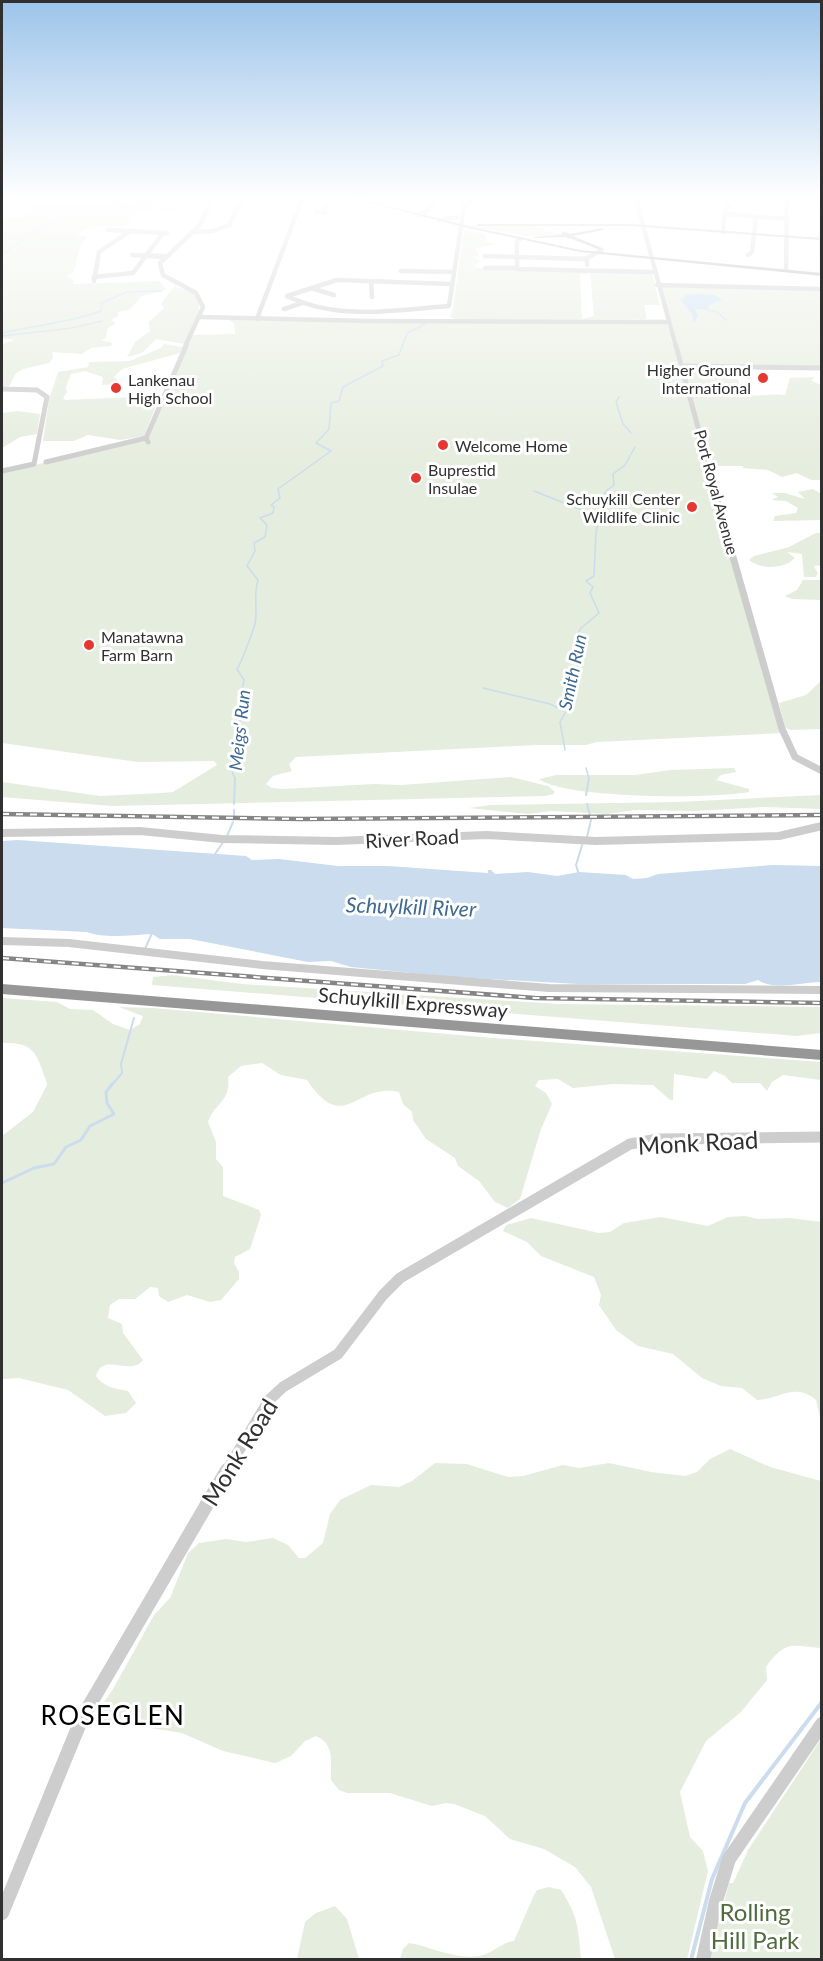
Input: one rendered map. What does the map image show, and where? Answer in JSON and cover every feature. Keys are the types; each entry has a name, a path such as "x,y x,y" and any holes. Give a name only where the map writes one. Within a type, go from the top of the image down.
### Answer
{"highway":[{"name":"Schuylkill Expressway","path":"2,982 822,1048"},
{"name":"Schuylkill Expressway","path":"2,989 822,1054"}],"street":[{"path":"46,462 147,440 203,307 201,299 187,288"},
{"path":"257,319 269,288"},
{"path":"333,295 310,288 287,296 319,310 345,316 668,322"},
{"path":"370,288 372,297"},
{"path":"199,317 329,320 415,304 449,306 452,288"},
{"name":"Port Royal Avenue","path":"658,288 782,729 795,757 822,771"},
{"path":"761,288 822,289"},
{"path":"284,309 302,303"},
{"path":"681,366 822,368"},
{"path":"2,389 37,390 47,395 41,439 34,464 2,471"},
{"name":"River Road","path":"2,832 140,831 222,839 336,841 486,835 596,841 779,836 822,826"},
{"path":"2,941 69,943 145,954 281,967 549,988 822,990"},
{"name":"Monk Road","path":"2,1913 82,1718 256,1420 275,1394 338,1354 383,1295 408,1272 630,1144 658,1139 822,1137"},
{"path":"703,1959 716,1901 729,1859 822,1724"}],"green space":[{"path":"2,288 164,288 166,290 142,296 130,309 118,312 118,316 111,320 116,323 107,329 106,338 101,340 112,343 111,346 91,348 82,354 52,352 53,358 49,363 23,369 16,373 9,386 2,387 2,344 15,340 2,338"},
{"path":"174,288 179,288 192,293 200,303 197,317 185,344 156,339 142,353 127,357 135,342 150,331 149,322 164,308 161,303"},
{"path":"456,288 581,288 582,319 594,316 591,288 656,288 660,305 644,305 647,319 454,320 450,316"},
{"path":"660,288 821,289 821,367 683,364"},
{"path":"229,320 667,324 679,367 735,368 742,395 785,395 790,378 814,377 812,381 821,385 821,480 811,480 797,473 782,477 768,470 742,468 744,466 707,466 783,733 597,742 586,745 537,745 296,757 289,764 292,771 273,776 266,784 272,788 283,789 374,784 401,785 511,777 548,786 554,791 554,794 545,796 112,806 2,797 2,782 100,796 173,792 217,765 214,761 138,762 2,743 2,473 149,437 193,335 235,334 234,323"},
{"path":"164,344 183,347 180,353 122,369 114,377 121,384 102,385 103,377 85,371 71,374 66,387 67,392 63,398 65,400 136,397 158,401 144,436 120,440 88,435 74,441 43,441 49,400 58,372 88,367 89,362 130,361 161,348"},
{"path":"17,411 40,414 37,434 20,437 2,448 2,413"},
{"path":"813,489 821,494 821,520 773,521 775,516 796,513 798,508 786,501 771,500 778,497 772,493 785,493 805,499 798,492"},
{"path":"816,533 821,533 822,565 814,566 818,574 815,577 804,577 802,554 787,552 795,558 785,564 772,567 749,560 754,556 789,547"},
{"path":"803,580 821,580 821,600 792,599 785,596 797,590"},
{"path":"821,681 821,729 790,730 785,727 779,703 806,695"},
{"path":"734,768 736,772 721,775 716,780 749,789 749,792 705,796 607,794 554,786 539,779 556,775 635,775 670,770"},
{"path":"821,795 821,809 765,807 694,811 635,810 607,814 552,811 528,814 469,808 490,805 677,802"},
{"path":"172,975 242,984 558,1004 821,1007 821,1033 797,1036 479,1011 460,1007 445,1008 152,985 153,977"},
{"path":"2,998 57,1002 70,1009 93,1010 113,1024 130,1030 140,1024 143,1016 119,1007 821,1062 821,1080 783,1075 772,1082 767,1091 760,1083 732,1083 725,1076 714,1071 707,1079 674,1074 673,1100 670,1100 653,1085 613,1084 573,1088 558,1079 539,1080 535,1086 546,1093 552,1104 541,1129 520,1199 508,1208 495,1202 479,1181 458,1166 455,1158 426,1139 413,1120 412,1112 403,1104 399,1092 384,1091 371,1094 341,1106 331,1104 320,1096 307,1080 281,1075 262,1063 241,1066 228,1077 225,1097 208,1122 216,1142 216,1159 223,1167 223,1196 259,1210 261,1215 250,1249 235,1257 234,1263 239,1272 239,1279 221,1300 210,1302 187,1295 168,1302 159,1296 158,1288 150,1287 135,1299 119,1299 110,1305 108,1318 122,1324 123,1333 143,1360 138,1365 111,1364 99,1369 96,1376 102,1383 128,1391 136,1403 126,1413 105,1416 68,1390 19,1378 2,1379 2,1136 33,1112 47,1085 37,1057 29,1048 24,1045 2,1043"},
{"path":"745,1216 758,1219 790,1218 821,1222 821,1421 816,1400 801,1392 757,1400 742,1388 721,1386 702,1378 673,1354 638,1346 616,1330 599,1305 601,1295 594,1277 541,1256 527,1242 503,1231 506,1225 531,1218 599,1233 610,1232 624,1223 661,1217 708,1226 728,1217"},
{"path":"730,1449 770,1467 821,1481 821,1648 790,1646 773,1658 766,1667 767,1680 741,1712 706,1741 680,1792 690,1837 703,1851 708,1871 687,1959 615,1959 591,1887 575,1867 544,1849 510,1839 485,1816 454,1804 432,1806 390,1793 347,1793 339,1790 331,1780 331,1755 327,1744 316,1736 305,1741 291,1756 275,1763 223,1751 182,1733 126,1724 97,1724 97,1712 113,1689 154,1615 170,1598 188,1553 199,1543 226,1539 246,1542 273,1538 288,1545 299,1558 305,1558 323,1543 330,1514 340,1500 371,1485 399,1487 412,1481 435,1463 467,1464 508,1477 523,1476 563,1465 579,1468 609,1463 685,1476 697,1472 710,1459"},
{"name":"Rolling Hill Park","path":"821,1739 821,1959 709,1960 729,1883 733,1883 748,1850"},
{"path":"549,1887 561,1890 571,1908 578,1931 581,1959 400,1959 403,1949 409,1943 453,1955 470,1957 484,1955 505,1943 514,1941 537,1890"},
{"path":"335,1906 347,1919 359,1959 297,1959 305,1922 316,1913"}],"water":[{"path":"686,295 714,295 722,300 709,305 707,310 695,309 698,315 694,324 692,314 681,301"},
{"name":"Schuylkill River","path":"18,840 246,856 252,860 279,859 338,866 388,866 488,873 488,870 491,870 495,874 528,872 557,876 579,872 626,875 633,879 658,874 773,865 821,866 821,982 780,985 758,980 745,984 578,984 452,977 351,967 331,961 308,962 190,939 160,939 152,934 110,936 87,932 2,928 2,841"}],"waterway":[{"path":"2,333 89,315 101,311 101,303 127,292 162,291"},
{"path":"707,310 717,312 726,320"},
{"path":"2,336 72,328 102,321"},
{"name":"Meigs' Run","path":"235,779 231,768 239,747 236,738 241,731 237,725 240,722 239,707 244,680 237,669 255,624 258,580 247,566 255,551 254,543 265,537 267,525 260,518 273,513 274,507 271,505 280,498 278,489 331,451 316,443 329,429 331,403 339,401 343,387 383,366 382,361 399,355 407,333 425,324"},
{"name":"Smith Run","path":"619,397 616,402 623,424 631,433"},
{"name":"Smith Run","path":"565,750 560,722 568,708 567,695 575,679 581,646 576,640 580,629 599,613 590,593 593,587 586,581 594,576 596,532 602,507 600,503 606,491 614,485 613,474 625,465 635,447"},
{"path":"534,491 584,511 583,515 598,522"},
{"path":"483,688 550,704 564,711"},
{"name":"Smith Run","path":"586,768 589,779"},
{"name":"Meigs' Run","path":"234,804 235,779"},
{"name":"Smith Run","path":"586,795 589,779"},
{"name":"Smith Run","path":"587,804 590,815"},
{"name":"Meigs' Run","path":"234,810 234,816"},
{"name":"Smith Run","path":"587,837 591,820"},
{"name":"Meigs' Run","path":"227,836 233,822"},
{"name":"Meigs' Run","path":"215,854 224,841"},
{"name":"Smith Run","path":"579,875 576,865 583,842"},
{"path":"145,949 152,933"},
{"path":"112,1085 122,1073 121,1064 134,1018"},
{"path":"2,1183 34,1168 54,1164 66,1147 81,1140 90,1126 114,1114 107,1103 106,1092 113,1083"},
{"path":"691,1960 712,1879 745,1803 822,1702"}],"railway":[{"path":"2,814 301,819 822,815"},
{"path":"2,958 535,998 822,1003"}],"place":[{"name":"Higher Ground International","path":"763,378"},
{"name":"Lankenau High School","path":"116,388"},
{"name":"Welcome Home","path":"443,445"},
{"name":"Buprestid Insulae","path":"416,478"},
{"name":"Schuykill Center Wildlife Clinic","path":"692,507"},
{"name":"Manatawna Farm Barn","path":"89,645"}],"district":[{"name":"ROSEGLEN","path":"113,1715"}]}
